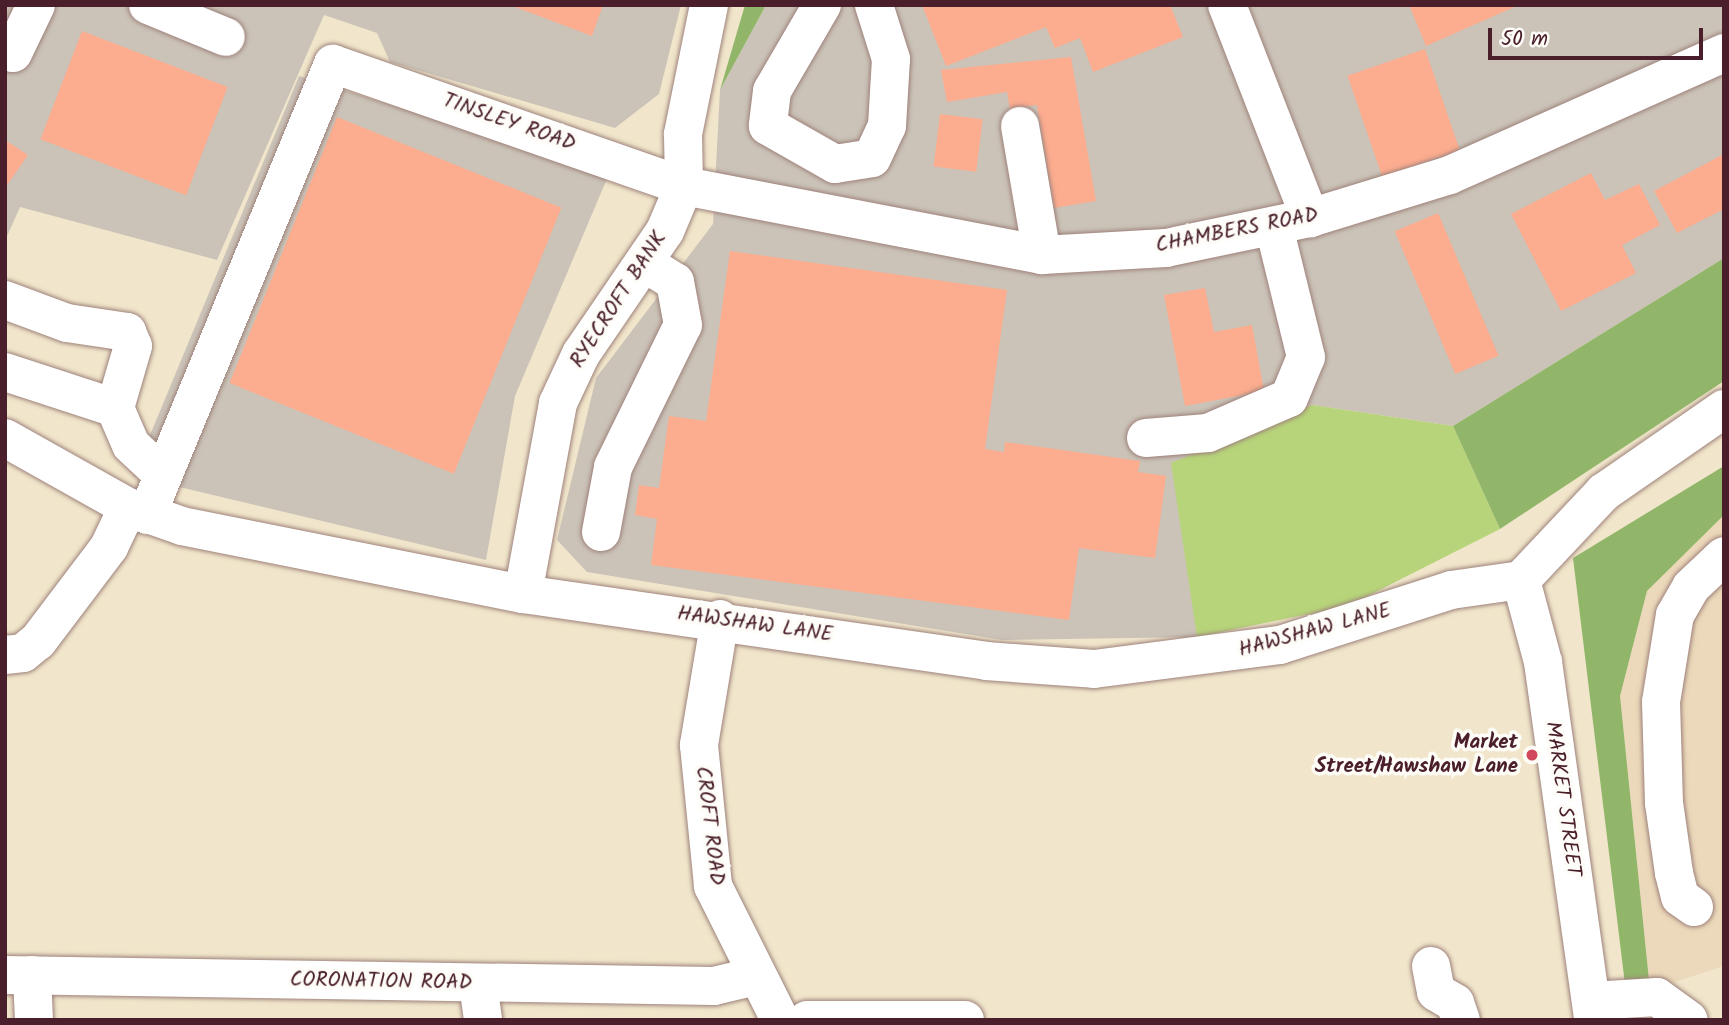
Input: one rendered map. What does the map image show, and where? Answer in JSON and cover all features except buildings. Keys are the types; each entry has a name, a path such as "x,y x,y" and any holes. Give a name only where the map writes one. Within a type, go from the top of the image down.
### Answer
{"street":[{"path":"5,48 13,53 36,5"},
{"path":"148,5 226,37"},
{"name":"RYECROFT BANK","path":"523,594 558,403 581,354 644,262 684,186 683,134 709,5"},
{"path":"822,5 772,91 768,126 835,164 872,158 887,126 891,59 874,5"},
{"path":"1227,5 1310,218"},
{"name":"CHAMBERS ROAD","path":"684,186 1042,255 1166,248 1310,218 1450,175 1724,53"},
{"name":"TINSLEY ROAD","path":"162,474 333,64 684,186"},
{"path":"1020,127 1042,255"},
{"path":"826,215 835,164"},
{"path":"1146,438 1208,433 1289,398 1306,357 1273,227"},
{"path":"601,532 612,467 683,325 676,282 644,262"},
{"path":"5,300 67,323 127,332 132,346 115,408 131,445 162,474 38,641 23,653 5,655"},
{"path":"5,372 115,408"},
{"path":"1521,580 1604,492 1724,409"},
{"name":"HAWSHAW LANE","path":"5,438 137,511 523,594 720,619 986,661 1094,669 1280,645 1451,590 1521,580"},
{"path":"1694,907 1679,897 1674,873 1664,803 1661,702 1675,615 1691,587 1724,556"},
{"name":"MARKET STREET","path":"1521,580 1544,662 1592,1010"},
{"name":"CROFT ROAD","path":"720,619 699,745 713,886 780,1020"},
{"path":"1430,966 1436,992 1455,1003 1461,1020"},
{"path":"18,975 34,1020"},
{"name":"CORONATION ROAD","path":"18,975 480,1002 714,986 756,976"},
{"path":"1592,1010 1657,997 1689,1020"},
{"path":"807,1020 965,1020"}],"shaded area":[{"path":"5,5 681,5 659,94 615,128 390,62 377,33 324,15 217,260 20,207 5,241"},
{"path":"766,5 1724,5 1724,258 1453,426 1312,405 1197,637 1002,640 587,572 557,540 596,378 713,224 720,90"},
{"path":"299,76 609,174 515,396 486,560 133,476"},
{"path":"1724,515 1724,966 1650,990 1620,696 1647,591"}],"green space":[{"path":"745,5 766,5 720,90"},
{"path":"1724,258 1724,381 1500,529 1453,426"},
{"path":"1312,405 1453,426 1500,529 1348,606 1197,637 1171,463"},
{"path":"1724,466 1724,515 1647,591 1620,696 1650,990 1628,1009 1573,558"}],"place":[{"name":"Market Street/Hawshaw Lane","path":"1532,755"}]}
